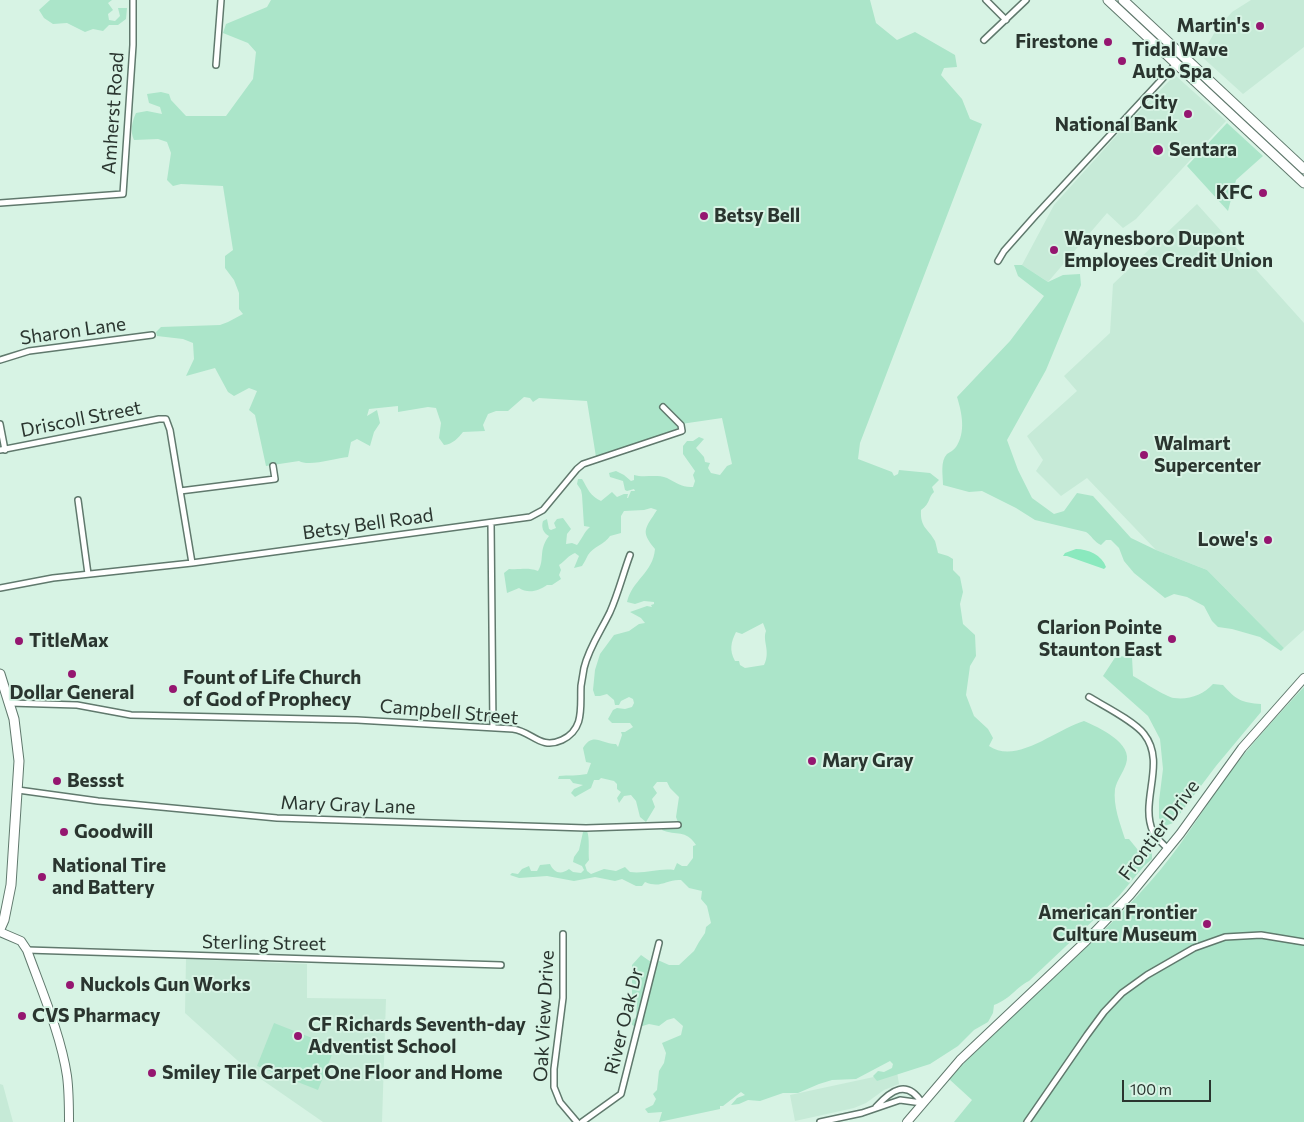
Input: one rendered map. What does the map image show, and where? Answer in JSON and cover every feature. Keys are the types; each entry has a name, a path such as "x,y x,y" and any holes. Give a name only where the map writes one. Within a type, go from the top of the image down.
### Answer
{"main road":[{"path":"1108,0 1304,183"},
{"path":"1123,0 1304,168"},
{"path":"0,674 18,743 18,790 11,885 0,931"}],"street":[{"name":"Amherst Road","path":"0,204 123,194 133,45 133,0"},
{"path":"216,65 221,0"},
{"path":"986,0 1006,20"},
{"path":"984,40 1026,0"},
{"path":"998,261 1004,250 1176,63 1186,58"},
{"name":"Sharon Lane","path":"0,360 29,351 152,335"},
{"name":"Betsy Bell Road","path":"0,588 88,574 192,563 530,517 544,510 583,464 680,433 682,431 681,425 664,407"},
{"name":"Driscoll Street","path":"2,450 159,419 167,420 180,491"},
{"path":"0,424 2,450"},
{"path":"192,563 180,491 275,478 273,466"},
{"path":"78,500 88,574"},
{"path":"491,523 493,728"},
{"name":"Campbell Street","path":"6,697 76,705 131,715 358,720 517,730 536,740 549,743 564,739 574,731 579,723 581,716 581,686 586,660 610,613 630,555"},
{"name":"Frontier Drive","path":"907,1122 948,1072 980,1039 1098,929 1130,895 1168,849 1242,748 1304,678"},
{"path":"1089,697 1136,726 1144,733 1149,742 1153,752 1154,765 1150,807 1153,831 1168,849"},
{"name":"Mary Gray Lane","path":"18,790 277,818 586,828 678,824"},
{"path":"0,931 21,941 27,950 65,1066 70,1122"},
{"name":"Oak View Drive","path":"563,934 563,998 554,1082 555,1093 560,1102 577,1122"},
{"path":"1027,1122 1104,1012 1122,993 1148,975 1194,948 1225,937 1261,935 1304,942"},
{"name":"River Oak Dr","path":"582,1122 621,1094 659,943"},
{"name":"Sterling Street","path":"27,950 500,965"},
{"path":"875,1108 886,1095 902,1089 917,1094 922,1103"},
{"path":"820,1122 862,1113 900,1100 922,1103"}],"shaded area":[{"path":"50,0 112,0 108,3 113,10 108,14 109,20 115,21 120,16 118,8 127,8 126,19 118,25 109,25 103,31 93,29 85,32 67,23 53,24 44,18 39,10"},
{"path":"271,0 870,0 876,23 897,40 915,32 955,55 957,67 944,68 941,75 962,99 970,119 982,124 860,443 858,459 892,472 894,476 898,474 899,470 930,473 939,480 932,487 934,492 921,510 921,516 925,527 935,541 938,553 953,559 953,570 960,577 963,592 960,604 963,624 975,635 976,656 970,666 966,695 974,716 988,729 993,738 989,746 1000,751 1024,749 1084,721 1106,732 1120,743 1125,749 1127,756 1126,764 1115,789 1117,814 1125,839 1129,839 1142,855 1152,851 1152,859 1119,896 1029,981 994,1005 993,1013 988,1022 974,1030 958,1046 930,1064 877,1081 873,1076 878,1071 884,1072 892,1068 893,1064 890,1061 856,1079 832,1080 798,1093 783,1093 760,1101 748,1100 731,1105 737,1098 745,1095 741,1092 723,1106 720,1106 720,1109 659,1122 662,1112 648,1113 645,1109 653,1105 656,1099 653,1094 657,1090 659,1071 664,1063 666,1053 662,1043 681,1035 683,1026 674,1018 667,1020 659,1026 649,1024 636,1028 630,1023 636,1017 637,1003 632,998 632,965 641,955 651,962 660,961 669,965 679,965 694,951 705,933 706,927 711,923 707,906 701,899 702,891 689,888 681,880 659,884 645,882 642,886 636,886 622,879 615,881 595,877 574,881 547,876 519,878 510,875 512,873 518,874 522,869 529,866 531,871 537,871 540,865 550,864 558,872 569,869 573,872 581,873 584,870 582,866 573,862 579,850 583,832 587,831 589,860 585,865 587,871 591,874 604,869 616,871 625,867 630,872 674,870 677,863 687,866 693,858 693,846 696,845 692,840 685,835 662,830 663,827 679,825 676,817 679,797 667,782 657,782 653,787 657,793 652,799 655,807 646,822 640,817 636,801 631,795 624,796 619,803 617,798 621,792 617,789 617,784 614,781 601,778 594,780 591,788 575,797 571,793 574,789 583,785 573,783 570,779 558,779 559,776 587,774 591,763 586,762 583,748 591,740 616,744 618,747 622,735 621,732 625,732 633,727 630,723 612,723 608,719 613,710 617,708 625,709 632,707 633,699 629,697 621,701 619,705 615,705 614,700 607,694 595,696 593,690 595,670 600,654 614,635 629,631 639,624 645,623 641,618 630,612 647,606 652,607 651,605 654,604 654,602 644,601 635,604 627,602 633,588 647,571 653,557 655,549 647,538 646,530 657,510 651,508 624,511 621,516 621,533 610,536 593,550 582,566 574,568 579,556 575,553 571,555 559,565 561,579 552,585 547,585 533,591 519,588 507,593 504,573 509,569 538,571 544,546 549,536 542,528 543,521 547,519 549,529 551,530 556,528 554,523 557,519 563,518 571,529 567,534 566,544 572,543 577,545 590,527 584,526 582,495 577,484 578,479 582,479 592,494 601,501 612,492 617,497 628,494 628,498 631,491 635,491 634,489 625,490 623,481 610,477 609,473 616,471 631,481 634,480 634,475 659,476 682,486 693,487 695,471 683,454 683,446 687,441 693,441 699,437 704,439 696,448 704,457 705,462 710,463 708,468 711,473 720,475 727,466 732,464 722,418 681,424 677,429 596,457 587,401 539,398 533,402 530,398 524,397 508,411 496,411 488,414 483,425 485,431 463,432 453,442 444,445 439,438 441,423 436,408 428,407 398,412 398,406 369,409 367,416 377,410 380,423 374,432 370,446 357,439 351,442 348,457 316,463 303,463 299,461 266,466 255,415 249,410 257,391 249,388 234,396 228,392 215,368 186,376 194,359 193,343 183,339 157,336 156,332 161,327 220,325 243,314 239,309 239,293 234,280 225,268 225,256 233,250 223,186 181,184 173,186 167,180 171,153 167,142 158,139 134,140 132,130 136,113 147,111 162,114 160,107 149,103 147,94 161,92 169,94 171,100 186,116 226,116 253,79 256,52 248,43 223,33 226,24 267,7","holes":["763,623 766,631 767,655 764,665 745,668 740,665 739,661 735,661 731,646 736,632 742,634"]},
{"path":"1251,0 1304,0 1304,47 1243,94 1201,56 1216,30 1232,12"},
{"path":"1175,75 1226,121 1136,219 1123,228 1107,213 1048,282 1022,265 1054,205 1126,125"},
{"path":"1227,123 1263,156 1236,180 1228,211 1187,166"},
{"path":"1197,204 1304,323 1304,630 1284,648 1207,570 1156,550 1087,478 1061,496 1036,471 1043,460 1027,436 1077,391 1064,376 1110,333 1113,284"},
{"path":"1014,265 1022,265 1048,282 1063,275 1080,274 1081,285 1046,370 1007,440 1018,470 1032,498 1054,514 1064,511 1077,493 1093,496 1131,538 1207,570 1284,648 1281,651 1260,637 1218,627 1212,621 1204,606 1187,597 1174,594 1165,598 1134,573 1124,561 1119,548 1111,540 1106,540 1101,545 1086,532 1035,520 982,491 969,492 943,485 943,460 956,447 962,429 962,416 957,397 1010,341 1044,296 1018,276"},
{"path":"1076,549 1085,550 1098,556 1106,567 1104,569 1063,556 1065,553"},
{"path":"1116,656 1132,657 1133,676 1170,697 1185,698 1195,696 1213,684 1223,685 1231,694 1244,701 1261,704 1261,712 1216,766 1173,823 1165,826 1159,818 1163,769 1160,739 1148,716 1103,676"},
{"name":"American Frontier Culture Museum","path":"1304,687 1304,1122 954,1122 972,1100 949,1079 973,1054 1101,934 1149,883 1180,844 1236,764 1264,730"},
{"name":"CF Richards Seventh-day Adventist School","path":"186,959 307,964 307,998 386,999 382,1122 323,1122 248,1070 185,1013"},
{"path":"274,1023 335,1047 318,1090 257,1066"},
{"path":"897,1072 899,1084 884,1090 866,1103 854,1108 795,1121 790,1095"},
{"path":"0,1084 3,1085 13,1122 0,1122"}],"place":[{"name":"Martin's","path":"1260,26"},
{"name":"Firestone","path":"1108,42"},
{"name":"Tidal Wave Auto Spa","path":"1122,61"},
{"name":"City National Bank","path":"1188,114"},
{"name":"Sentara","path":"1158,150"},
{"name":"KFC","path":"1263,193"},
{"name":"Betsy Bell","path":"704,216"},
{"name":"Waynesboro Dupont Employees Credit Union","path":"1054,250"},
{"name":"Walmart Supercenter","path":"1144,455"},
{"name":"Lowe's","path":"1268,540"},
{"name":"Clarion Pointe Staunton East","path":"1172,639"},
{"name":"TitleMax","path":"19,641"},
{"name":"Dollar General","path":"72,674"},
{"name":"Fount of Life Church of God of Prophecy","path":"173,689"},
{"name":"Mary Gray","path":"812,761"},
{"name":"Bessst","path":"57,781"},
{"name":"Goodwill","path":"64,832"},
{"name":"National Tire and Battery","path":"42,877"},
{"name":"American Frontier Culture Museum","path":"1207,924"},
{"name":"Nuckols Gun Works","path":"70,985"},
{"name":"CVS Pharmacy","path":"22,1016"},
{"name":"CF Richards Seventh-day Adventist School","path":"298,1036"},
{"name":"Smiley Tile Carpet One Floor and Home","path":"152,1073"}]}
